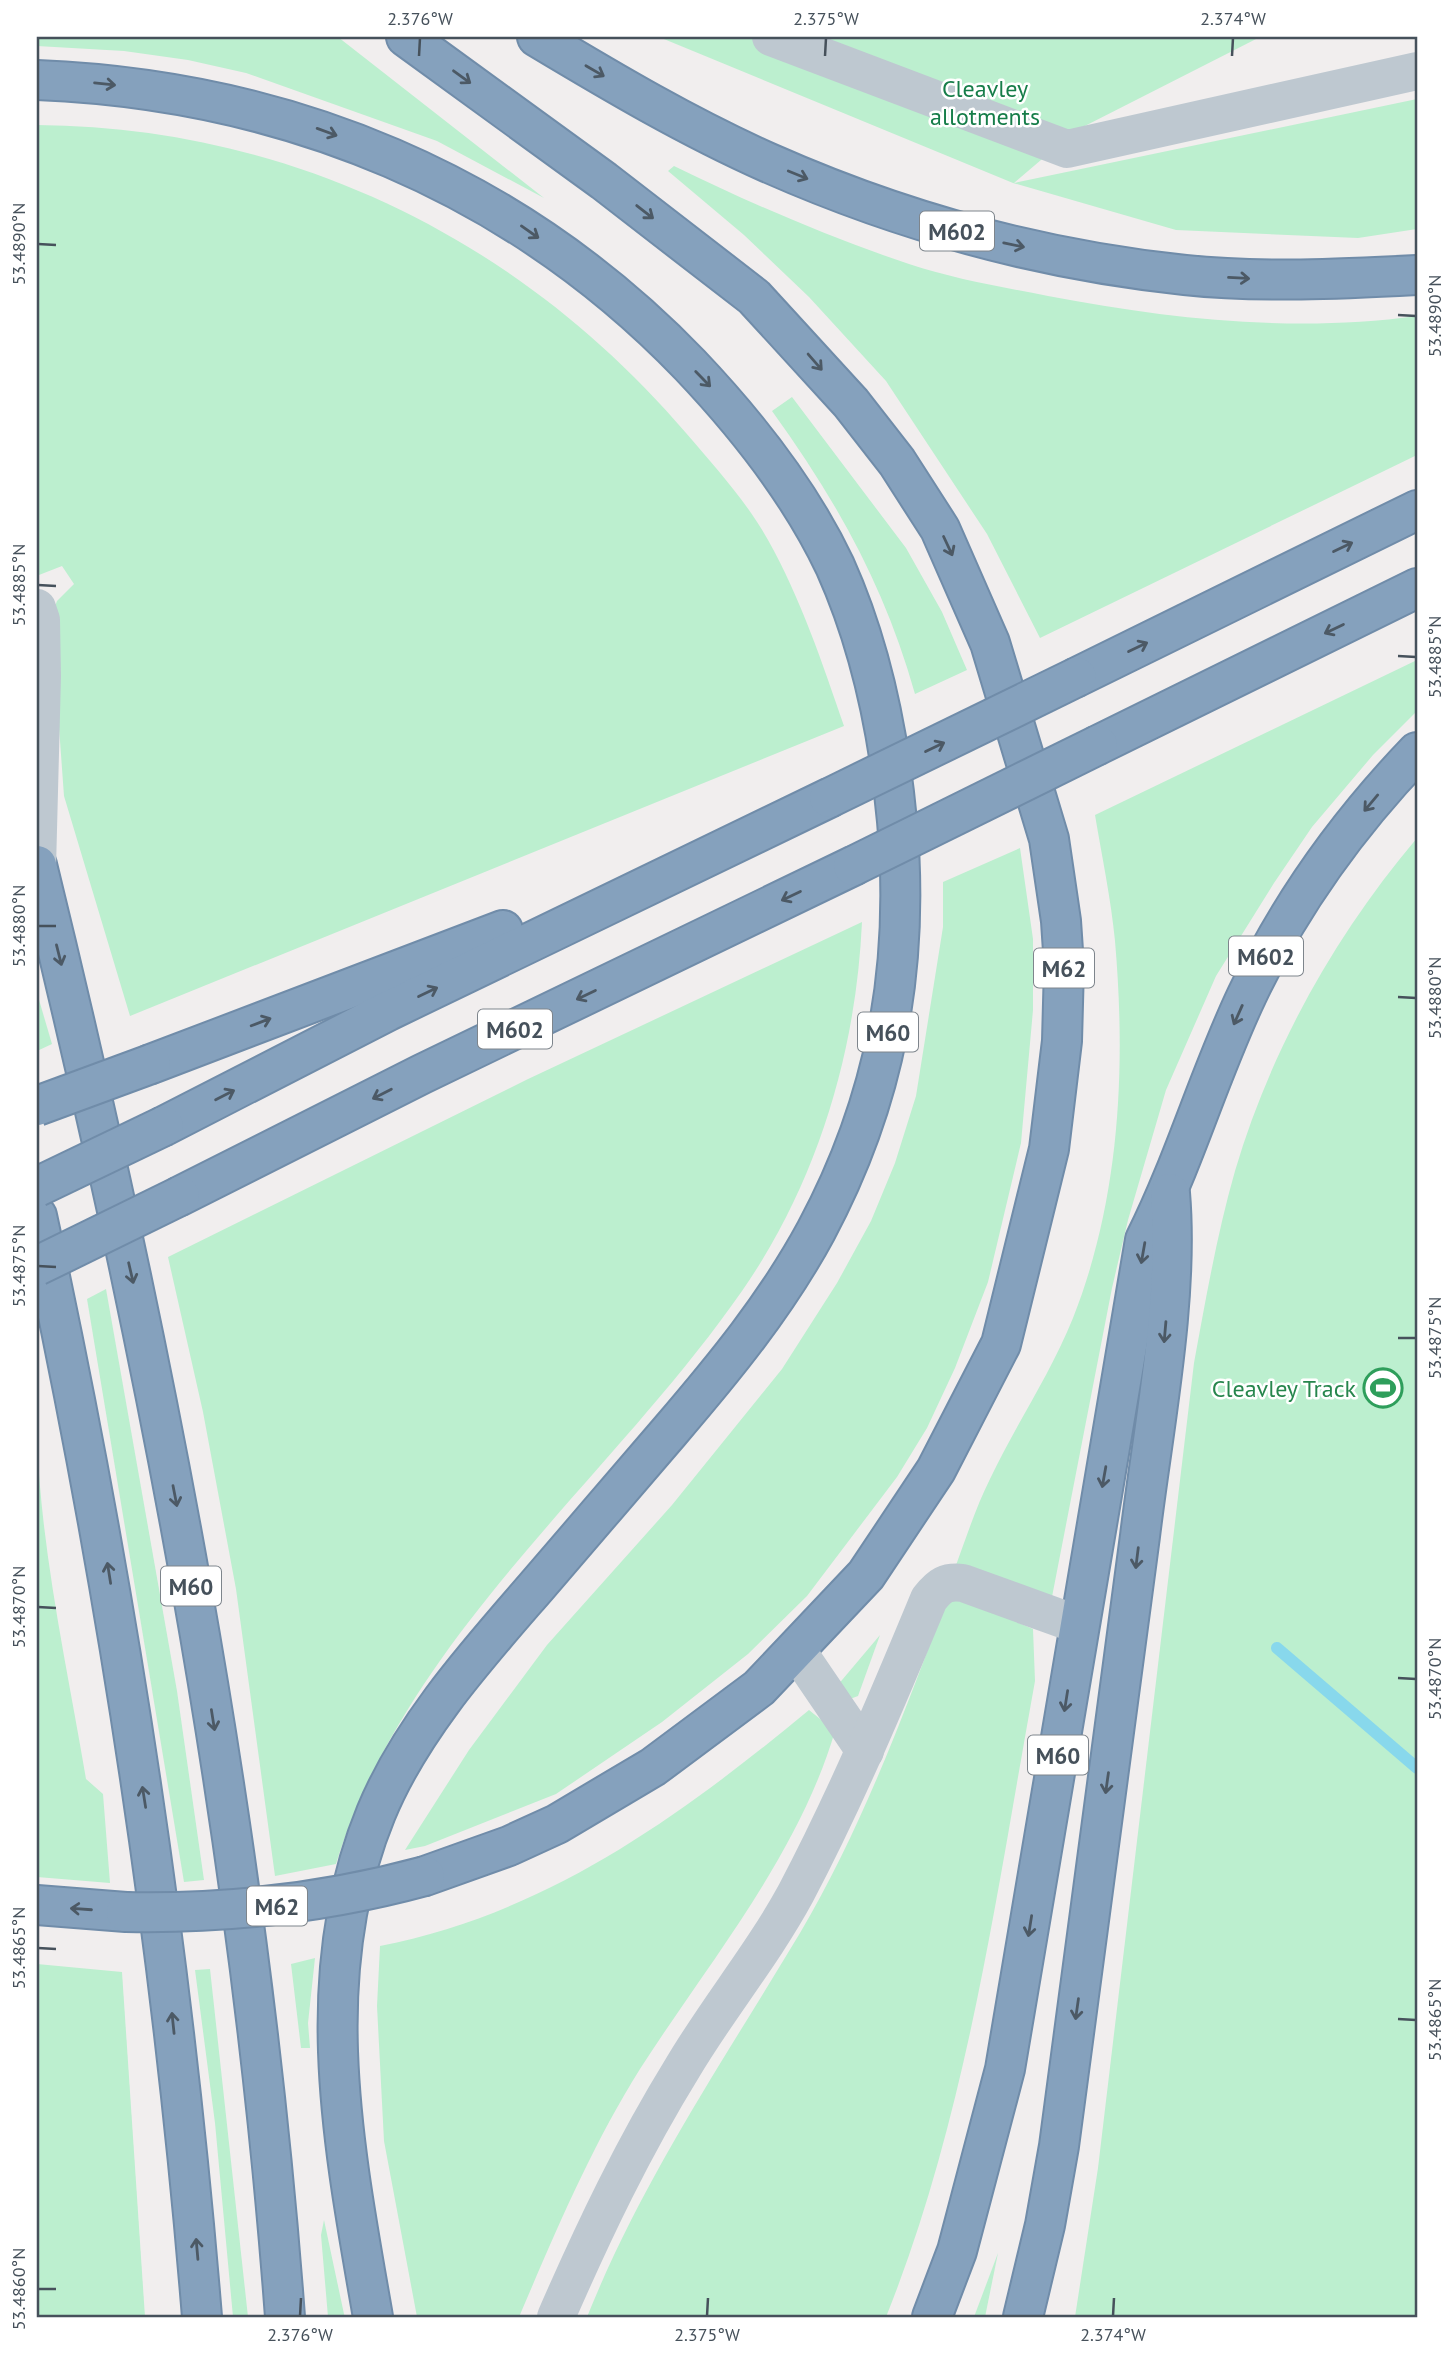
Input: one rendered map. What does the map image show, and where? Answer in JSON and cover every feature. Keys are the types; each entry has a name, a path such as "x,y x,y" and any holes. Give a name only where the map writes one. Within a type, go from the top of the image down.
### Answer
{"highway":[{"name":"M62","path":"37,1905 126,1912 217,1912 298,1904 425,1876 509,1846 557,1824 653,1767 750,1696 797,1651 866,1576 914,1504 968,1412 1001,1344 1039,1199 1049,1149 1061,1054 1064,966 1061,921 1049,839 990,643 940,528 897,462 851,403 754,297 604,181 407,37"},
{"name":"M602","path":"537,37 673,115 768,162 864,200 986,239 1124,268 1187,275 1309,280 1417,275"},
{"name":"M60","path":"37,80 146,89 213,100 293,120 369,148 452,185 520,224 577,263 675,350 720,396 804,509 833,562 852,609 881,712 894,793 902,880 902,931 896,992 868,1110 817,1229 776,1300 735,1355 474,1658 401,1765 377,1809 346,1912 341,1954 337,2057 350,2182 373,2317"},
{"path":"37,1187 164,1126 388,1011 1417,510"},
{"name":"M602","path":"37,1266 422,1074 853,866 1417,588"},
{"name":"M602","path":"1169,1191 1221,1054 1269,948 1334,847 1417,752"},
{"path":"37,1106 738,841"},
{"name":"M60","path":"37,867 138,1305 186,1553 252,1990 276,2191 285,2317"},
{"name":"M60","path":"932,2317 957,2251 1005,2069 1145,1240 1169,1191"},
{"name":"M60","path":"1023,2317 1045,2225 1059,2146 1125,1650 1174,1237 1169,1191"},
{"path":"37,1216 107,1559 147,1813 191,2181 202,2317"}],"lane":[{"path":"771,37 1067,149 1417,71"},
{"path":"37,608 41,620 42,676 37,867"},
{"path":"556,2317 613,2189 684,2064 795,1895 865,1751 929,1599 939,1587 949,1581 963,1583 1079,1625"},
{"path":"797,1651 865,1751"}],"green space":[{"path":"37,37 338,37 544,198 437,141 246,73 188,60 124,51 37,46"},
{"name":"Cleavley allotments","path":"659,37 1260,37 1075,131 1014,183 1417,99 1417,229 1358,238 1176,230 1013,183"},
{"path":"37,125 131,131 223,147 311,172 395,207 475,251 551,304 621,364 686,433 750,512 780,562 801,608 844,726 130,1016 64,796 51,617 57,601 74,584 62,566 39,575 37,572"},
{"path":"674,166 849,243 926,269 996,286 1139,311 1232,321 1324,323 1417,316 1417,455 1040,638 987,534 886,381 809,297 744,235 668,171"},
{"path":"792,397 906,548 942,612 967,670 915,694 889,617 857,546 818,478 772,411"},
{"path":"1417,660 1417,711 1373,755 1312,827 1274,883 1216,976 1166,1090 1128,1220 1112,1288 1051,1602 955,1568 985,1490 1073,1318 1089,1273 1110,1180 1116,1132 1120,1037 1115,941 1095,815"},
{"path":"1417,838 1417,2317 1075,2317 1098,2168 1194,1363 1223,1218 1250,1126 1287,1038 1309,995 1359,914"},
{"path":"1020,848 1033,939 1033,1010 1021,1143 988,1282 955,1368 927,1428 897,1477 807,1596 748,1654 662,1722 556,1794 425,1846 405,1850 469,1750 547,1645 672,1505 782,1369 837,1283 871,1221 895,1163 916,1096 943,927 943,882"},
{"path":"862,922 851,1020 828,1115 792,1206 768,1250 742,1291 689,1361 516,1563 461,1632 411,1705 368,1781 336,1864 275,1876 236,1589 203,1412 168,1257 526,1080"},
{"path":"37,993 52,1044 37,1051"},
{"path":"106,1289 177,1691 204,1880 184,1882 87,1299"},
{"path":"37,1437 39,1480 56,1609 86,1779 103,1794 110,1883 37,1877"},
{"path":"949,1593 1033,1629 1035,1681 992,1923 958,2083 914,2240 886,2317 587,2317 633,2216 659,2168 800,1933 844,1851 900,1723"},
{"path":"880,1635 858,1696 850,1699 837,1686"},
{"path":"809,1710 835,1731 819,1777 799,1821 750,1906 640,2069 605,2129 519,2317 417,2317 384,2141 377,2006 380,1946 441,1931 499,1911 609,1856 711,1787"},
{"path":"315,1958 308,2023 310,2048 301,2048 291,1964"},
{"path":"37,1964 122,1972 145,2317 37,2317"},
{"path":"210,1969 248,2317 233,2317 215,2123 195,1970"},
{"path":"324,2220 345,2317 328,2317 321,2235"},
{"path":"998,2253 985,2317 974,2317"}],"waterway":[{"path":"1277,1648 1417,1768"}],"place":[{"name":"Cleavley Track","path":"1383,1388"}]}
